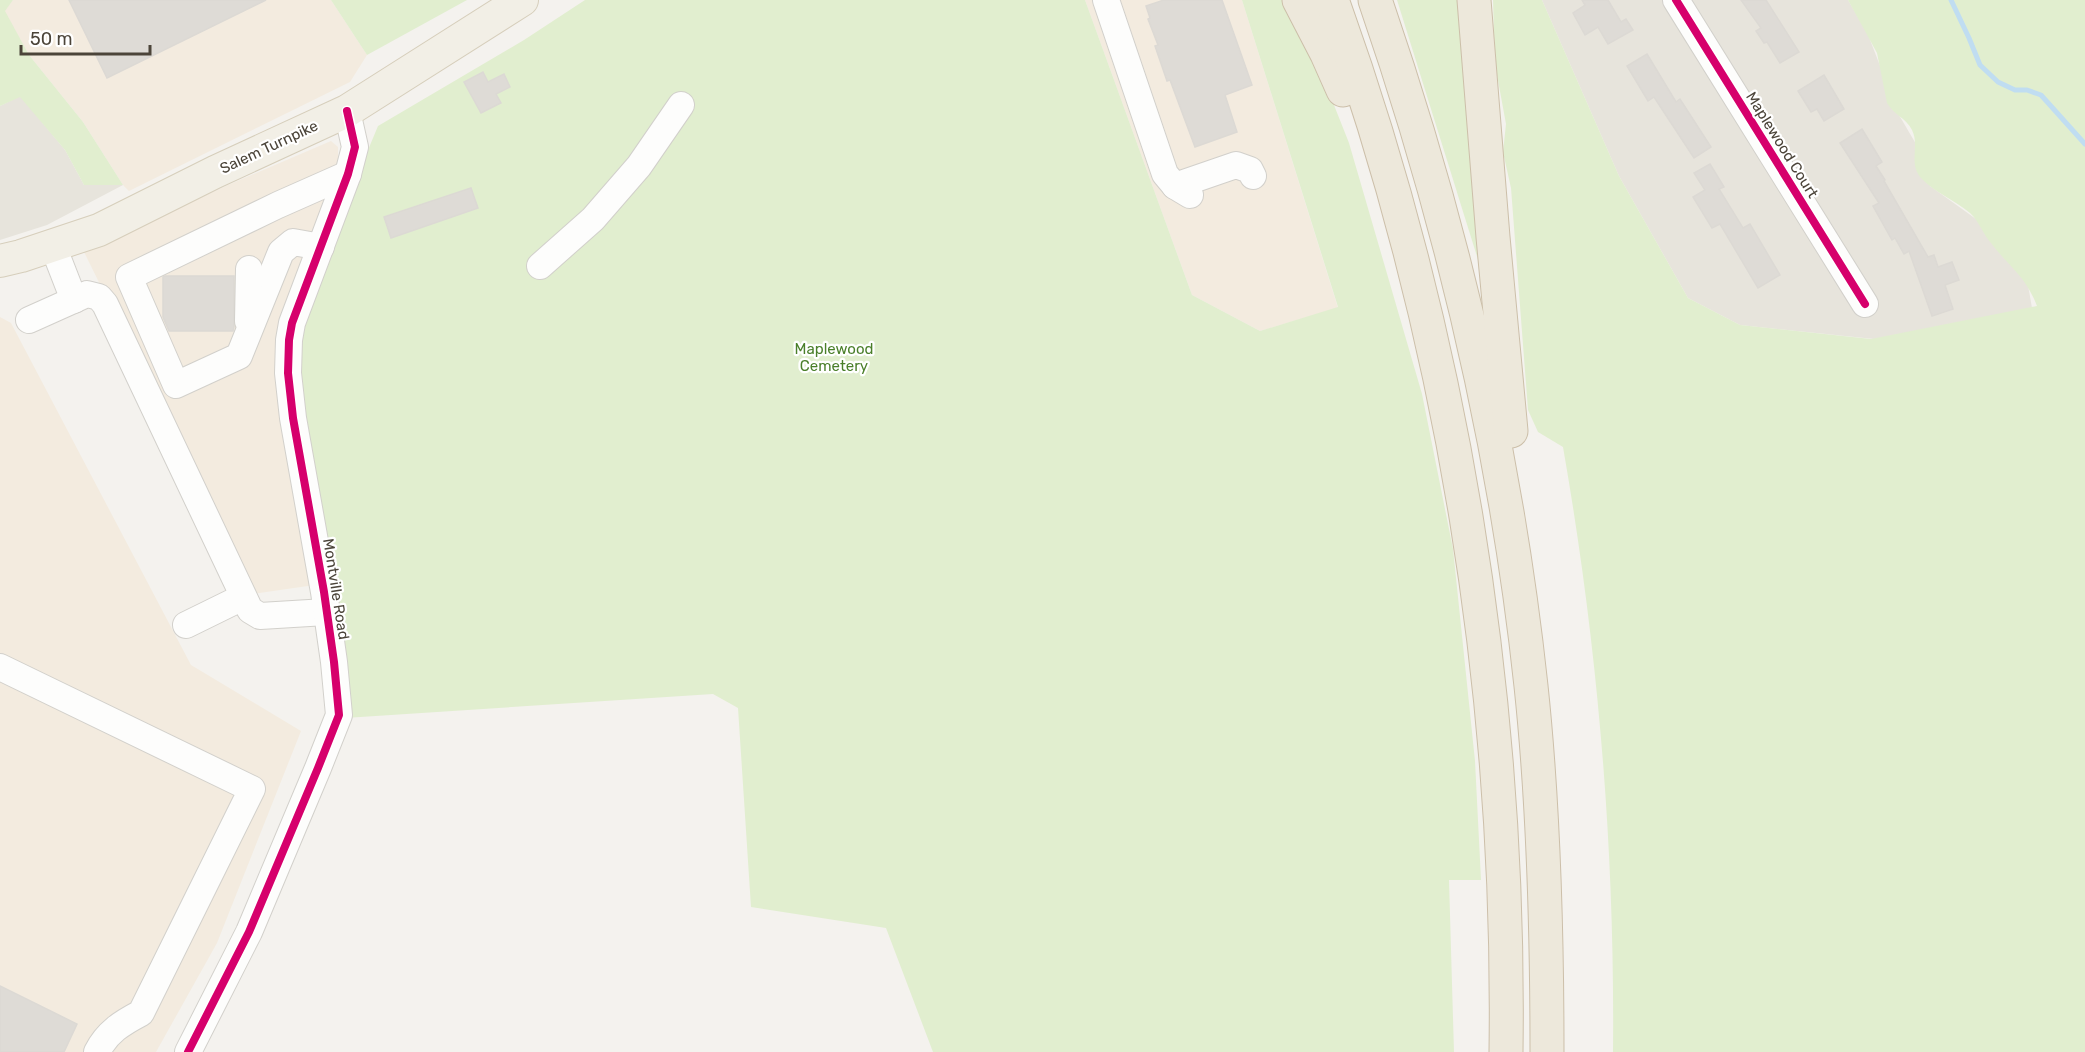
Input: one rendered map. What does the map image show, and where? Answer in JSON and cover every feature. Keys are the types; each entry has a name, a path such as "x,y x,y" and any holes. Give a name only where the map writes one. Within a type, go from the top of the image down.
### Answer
{"highway":[{"path":"1299,0 1328,54 1363,140 1390,183"},
{"path":"1332,0 1360,81 1419,292 1441,388 1475,577 1492,725 1500,829 1505,940 1506,1052"},
{"path":"1375,0 1420,138 1452,252 1480,373 1508,516 1526,647 1540,803 1546,922 1546,1052"},
{"path":"1474,0 1511,437 1511,486 1508,516"}],"main road":[{"name":"Salem Turnpike","path":"0,261 99,230 215,172 346,111 522,0"}],"street":[{"path":"1106,0 1165,174 1182,191 1236,165 1250,170 1254,176"},
{"name":"Maplewood Court","path":"1676,0 1865,304"},
{"path":"540,266 592,219 624,184 681,105"},
{"name":"Montville Road","path":"188,1052 249,932 339,715 334,662 293,418 288,373 292,323 348,174 354,147 346,111"},
{"path":"278,205 287,248 239,356 176,385 129,277 278,205 348,174"},
{"path":"53,246 74,300"},
{"path":"248,333 241,315 243,282 258,258 287,248 321,247"},
{"path":"28,320 87,294 99,297 105,304 250,610 260,616 326,612"},
{"path":"186,625 243,597"},
{"path":"0,667 252,789 141,1013 117,1026 102,1041 97,1052"}],"shaded area":[{"path":"13,0 331,0 367,55 350,82 129,191 83,122 29,55 4,11"},
{"path":"1085,0 1242,0 1338,308 1260,331 1192,295"},
{"path":"1542,0 1848,0 1867,32 1899,115 1916,144 1930,186 1976,219 2028,285 2032,308 1874,339 1740,325 1688,298 1619,176"},
{"path":"20,96 65,150 84,185 123,185 47,225 0,240 0,106"},
{"path":"331,141 338,147 338,166 315,585 253,594 84,252 228,185"},
{"path":"0,317 11,323 191,665 301,731 217,943 156,1052 0,1052"}],"green space":[{"path":"0,0 13,0 5,11 29,55 83,122 123,185 84,185 65,150 20,97 0,106"},
{"path":"331,0 467,0 367,55"},
{"name":"Maplewood Cemetery","path":"585,0 1085,0 1192,295 1260,331 1338,307 1242,0 1285,0 1315,57 1349,143 1422,394 1453,549 1475,761 1481,880 1449,880 1454,1052 933,1052 886,928 751,907 738,708 713,694 345,718 297,364 305,307 378,126 524,40"},
{"path":"1397,0 1463,0 1480,266"},
{"path":"1493,0 1542,0 1619,176 1688,298 1740,325 1871,339 2037,306 2022,279 1998,252 1973,216 1932,188 1917,172 1912,130 1887,103 1877,53 1848,0 2085,0 2085,1052 1613,1052 1611,900 1595,673 1563,447 1538,432 1528,410 1511,188 1503,152 1506,124 1495,64"}],"building":[{"path":"69,0 266,0 107,78"},
{"path":"1164,0 1222,0 1252,85 1225,95 1237,132 1195,147 1170,80 1167,81 1155,46 1158,45 1148,19 1150,18 1146,6"},
{"path":"1582,0 1608,0 1621,22 1626,19 1633,30 1608,44 1598,27 1585,35 1573,13 1585,5"},
{"path":"1741,0 1766,0 1799,52 1780,63 1767,42 1764,43 1756,31 1761,28"},
{"path":"1647,54 1676,102 1680,99 1711,147 1694,158 1654,97 1648,101 1627,66"},
{"path":"483,72 488,82 504,74 510,87 496,94 501,103 481,113 464,82"},
{"path":"1824,75 1844,109 1824,121 1817,109 1811,112 1798,91"},
{"path":"1862,129 1882,162 1876,166 1928,257 1934,255 1938,267 1952,262 1959,280 1945,285 1953,309 1932,316 1909,251 1904,254 1895,238 1892,240 1873,206 1879,203 1840,143"},
{"path":"1710,164 1724,187 1719,189 1743,228 1750,224 1780,275 1758,288 1720,224 1712,228 1693,197 1705,190 1694,173"},
{"path":"471,188 478,208 391,238 384,217"},
{"path":"234,276 233,331 169,331 163,317 163,277"},
{"path":"0,986 77,1024 64,1052 0,1052"}],"waterway":[{"path":"1951,0 1980,65 1998,82 2015,90 2027,90 2041,95 2085,144"}],"cycle path":[{"path":"1676,0 1865,304"},
{"path":"188,1052 249,932 339,715 324,592 293,418 288,373 292,323 348,174 355,147 347,111"}]}
